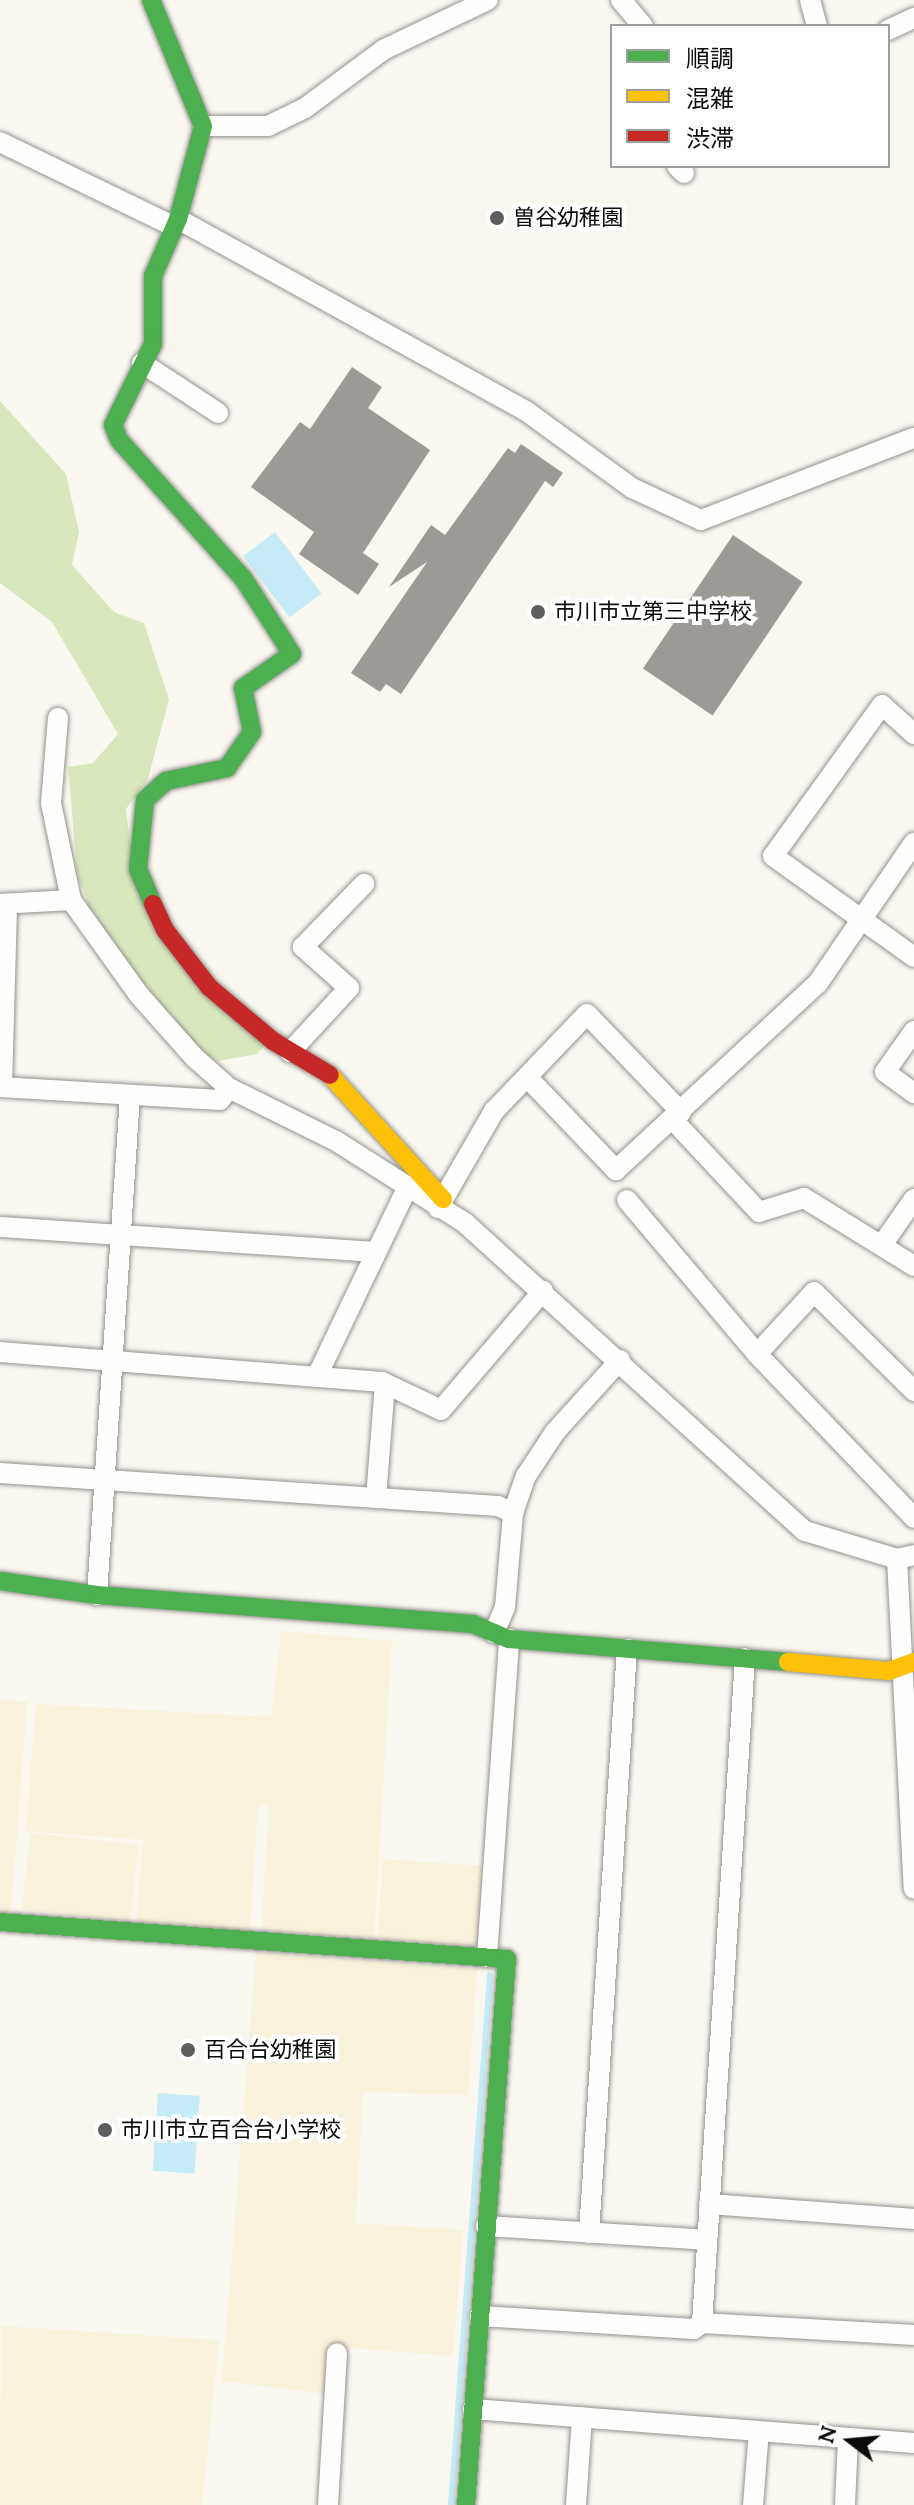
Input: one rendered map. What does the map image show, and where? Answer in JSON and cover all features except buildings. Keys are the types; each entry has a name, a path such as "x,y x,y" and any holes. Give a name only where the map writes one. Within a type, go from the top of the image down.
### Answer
{"street":[{"path":"151,0 203,126 176,222 153,276 156,332 113,418 119,440 203,527 292,654 243,688 252,732 227,768 166,781 145,800 138,869 165,930 202,979 290,1052 340,1081 441,1203 620,1360 805,1531 906,1557 914,1889"},
{"path":"203,126 268,126 305,108 383,50 488,0"},
{"path":"621,0 641,24"},
{"path":"810,0 816,24"},
{"path":"890,29 914,18"},
{"path":"0,142 176,222 526,411 632,488 701,520 914,438"},
{"path":"142,363 218,413"},
{"path":"914,734 882,705 773,856 914,957"},
{"path":"58,718 51,803 71,900 139,995 229,1088 336,1141 407,1188 441,1203"},
{"path":"527,1077 616,1170 818,983 914,843"},
{"path":"290,1052 349,988 303,947 364,884"},
{"path":"71,900 4,904 1,1087 220,1100 229,1088"},
{"path":"441,1203 494,1111 587,1014 759,1212 804,1198 914,1266"},
{"path":"914,1031 885,1072 914,1093"},
{"path":"97,1595 130,1096"},
{"path":"318,1374 373,1252 407,1188"},
{"path":"882,1245 914,1199"},
{"path":"627,1200 757,1354 914,1518"},
{"path":"0,1227 373,1252"},
{"path":"0,1352 318,1374 385,1383 441,1410 543,1291"},
{"path":"757,1354 814,1292 914,1391"},
{"path":"487,1957 502,1636 513,1513 526,1476 555,1432 620,1360"},
{"path":"376,1498 385,1383"},
{"path":"0,1473 498,1506 513,1513"},
{"path":"0,1581 97,1595 473,1624 502,1636 627,1649 908,1666"},
{"path":"589,2233 627,1649"},
{"path":"702,2323 745,1658"},
{"path":"0,1922 507,1959 466,2505"},
{"path":"709,2204 914,2219"},
{"path":"486,2226 706,2240"},
{"path":"480,2316 694,2329 702,2323 914,2335"},
{"path":"328,2505 337,2353"},
{"path":"473,2409 914,2443"},
{"path":"576,2505 582,2417"},
{"path":"753,2505 759,2431"},
{"path":"845,2505 848,2438"}],"shaded area":[{"path":"281,1631 392,1641 374,1938 261,1932 269,1805 258,1805 250,1932 136,1925 143,1840 26,1831 36,1704 271,1717"},
{"path":"0,1700 27,1702 11,1913 0,1913"},
{"path":"30,1833 138,1844 130,1921 22,1910"},
{"path":"383,1859 484,1866 478,1947 377,1940"},
{"path":"256,1952 477,1969 468,2095 363,2092 356,2223 463,2230 453,2356 338,2347 333,2395 222,2381"},
{"path":"1,2326 219,2340 202,2505 0,2505"}],"green space":[{"path":"0,401 66,474 79,532 72,565 114,612 144,623 169,699 148,779 126,809 137,895 265,1045 257,1054 218,1061 194,1048 91,914 77,872 68,767 93,763 118,734 52,622 0,583"}],"water":[{"path":"275,532 321,593 289,618 243,556"},
{"path":"158,2093 200,2096 194,2174 153,2171"}],"waterway":[{"path":"451,2505 490,1975"}],"traffic: fast":[{"path":"151,0 203,126 178,219 153,276 153,344 113,425 119,440 243,578 292,654 243,688 252,732 227,768 166,781 145,800 138,869 153,904"},
{"path":"0,1581 97,1595 473,1624 509,1639 788,1662"},
{"path":"0,1922 507,1959 466,2505"}],"traffic: slow":[{"path":"330,1075 443,1199"},
{"path":"788,1662 889,1671 914,1662"}],"traffic: jam":[{"path":"153,904 165,930 209,987 273,1041 330,1075"}],"place":[{"name":"曽谷幼稚園","path":"497,218"},
{"name":"市川市立第三中学校","path":"538,612"},
{"name":"百合台幼稚園","path":"188,2050"},
{"name":"市川市立百合台小学校","path":"105,2130"}]}
